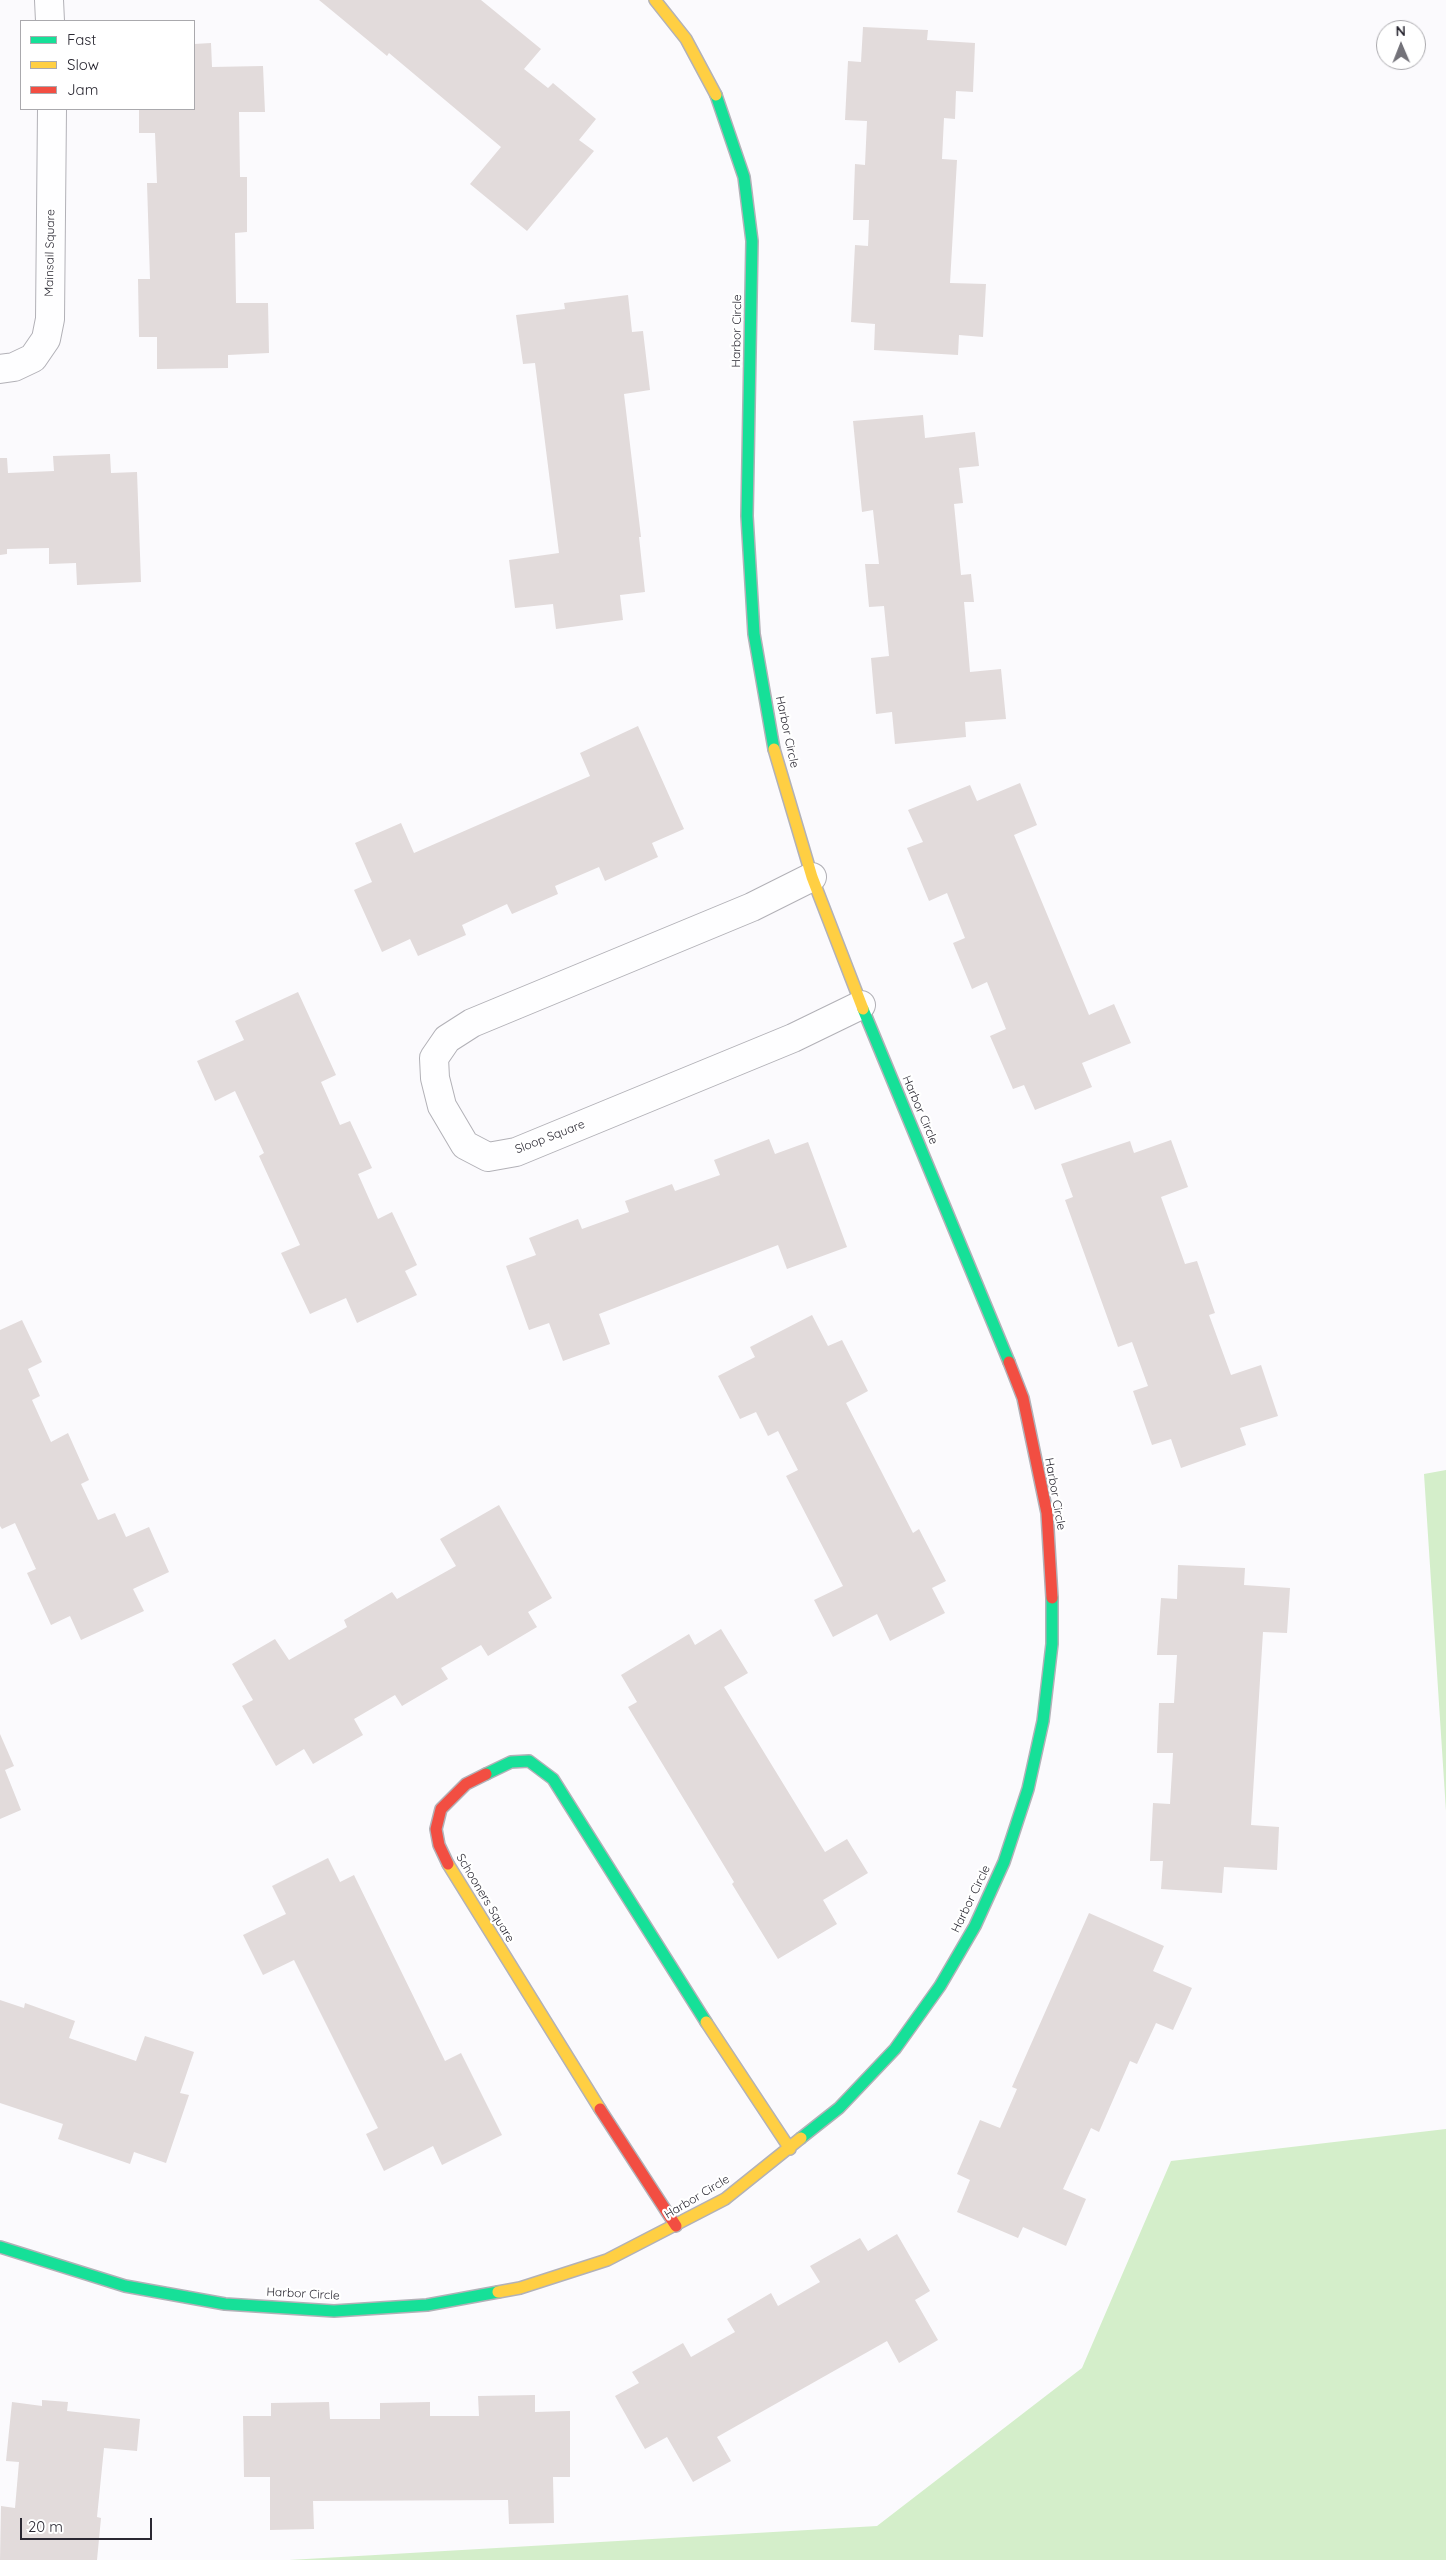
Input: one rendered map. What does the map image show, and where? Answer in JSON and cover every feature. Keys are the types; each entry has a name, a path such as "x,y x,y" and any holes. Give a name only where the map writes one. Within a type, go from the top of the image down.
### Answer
{"street":[{"path":"49,0 50,20"},
{"name":"Harbor Circle","path":"0,2247 125,2286 225,2304 334,2311 428,2305 520,2288 607,2260 725,2199 839,2108 895,2049 940,1986 975,1926 1004,1862 1028,1789 1043,1721 1052,1644 1052,1575 1047,1512 1022,1398 994,1321 861,1005 812,877 776,758 754,634 747,516 752,240 744,178 726,116 710,80 686,39 655,0"},
{"name":"Mainsail Square","path":"0,369 14,368 33,358 46,339 50,319 52,110"},
{"name":"Sloop Square","path":"812,877 752,907 472,1023 447,1039 434,1058 435,1078 442,1106 465,1145 488,1157 516,1152 794,1038 861,1005"},
{"name":"Schooners Square","path":"676,2226 638,2172 450,1870 439,1845 436,1829 441,1809 466,1784 510,1762 529,1761 553,1779 740,2078 790,2149"}],"green space":[{"path":"1446,1470 1446,1811 1424,1474"},
{"path":"1446,2129 1446,2560 289,2560 877,2526 1082,2368 1171,2161"}],"building":[{"path":"319,0 481,0 541,49 524,69 548,88 553,83 596,119 579,140 594,151 527,231 470,184 501,147 389,53 387,56"},
{"path":"863,27 928,30 927,40 975,43 973,92 956,91 955,119 944,118 942,159 957,160 950,283 986,284 983,337 959,335 958,355 874,350 875,324 851,322 855,245 868,246 869,220 853,220 855,164 865,165 867,121 845,120 848,61 861,62"},
{"path":"211,43 212,67 263,66 265,112 239,112 240,177 247,177 247,232 235,233 236,303 268,303 269,353 228,355 228,368 157,369 157,337 139,337 138,279 150,279 147,183 157,183 155,133 139,133 139,110 195,110 195,44"},
{"path":"628,295 632,332 643,331 650,390 624,394 641,537 639,537 645,592 620,595 623,620 556,629 553,604 515,608 509,560 559,553 535,363 523,364 516,315 565,309 564,303"},
{"path":"923,415 925,438 975,432 979,466 959,468 963,503 954,504 961,575 971,574 974,602 964,602 970,672 1001,669 1006,719 965,722 966,737 895,744 892,712 876,714 871,658 889,656 884,606 869,607 865,564 879,564 873,510 862,512 853,421"},
{"path":"110,454 111,473 137,472 141,582 77,585 76,563 49,564 49,548 7,549 7,554 0,555 0,458 7,458 8,473 54,471 53,456"},
{"path":"638,726 684,829 652,843 658,857 605,881 599,867 555,886 558,894 512,914 507,904 462,925 466,935 418,956 410,939 382,952 354,890 372,882 355,843 401,823 414,853 590,776 580,753"},
{"path":"1020,783 1037,825 1014,835 1089,1015 1114,1004 1131,1043 1082,1063 1092,1087 1035,1110 1024,1085 1013,1089 990,1036 1006,1029 987,982 972,989 953,943 965,938 947,893 929,901 907,848 923,842 908,810 970,785 977,801"},
{"path":"298,992 336,1075 321,1082 340,1125 350,1121 372,1168 358,1174 378,1219 392,1212 417,1265 405,1271 417,1295 357,1323 346,1298 310,1314 281,1253 300,1245 259,1156 264,1153 235,1091 215,1101 197,1061 244,1040 235,1021"},
{"path":"769,1139 775,1154 808,1142 847,1247 787,1269 778,1245 599,1314 610,1344 563,1361 549,1323 529,1330 506,1266 536,1255 529,1238 578,1219 582,1229 629,1212 625,1201 672,1184 675,1191 720,1175 714,1160"},
{"path":"1171,1140 1188,1187 1161,1197 1185,1264 1197,1261 1215,1313 1209,1315 1231,1375 1261,1365 1278,1416 1240,1428 1246,1445 1181,1468 1171,1439 1152,1445 1133,1391 1148,1386 1132,1342 1118,1347 1065,1200 1073,1197 1061,1164 1130,1141 1134,1153"},
{"path":"812,1315 828,1346 842,1340 868,1391 846,1403 913,1533 919,1529 946,1581 932,1588 945,1613 890,1641 877,1614 833,1637 814,1600 843,1586 786,1476 798,1470 778,1431 768,1436 756,1412 740,1419 718,1376 755,1357 750,1347"},
{"path":"22,1320 42,1362 28,1369 40,1396 32,1400 51,1442 68,1433 89,1480 81,1484 98,1520 115,1513 126,1537 149,1527 169,1572 133,1589 144,1611 81,1640 70,1616 51,1625 27,1573 36,1569 15,1523 2,1529 0,1526 0,1330"},
{"path":"499,1505 552,1598 528,1612 537,1627 488,1656 481,1645 441,1668 448,1679 402,1706 395,1695 354,1719 363,1735 313,1764 304,1749 276,1766 242,1706 253,1700 232,1664 275,1639 289,1660 347,1627 344,1620 392,1592 397,1599 456,1566 440,1539"},
{"path":"1178,1565 1245,1568 1244,1585 1290,1588 1287,1633 1263,1632 1251,1825 1279,1827 1277,1870 1224,1867 1222,1893 1161,1889 1163,1861 1150,1861 1153,1803 1170,1804 1173,1753 1157,1753 1159,1703 1174,1703 1177,1655 1157,1655 1161,1598 1177,1599"},
{"path":"721,1629 748,1673 724,1687 825,1852 847,1839 868,1873 823,1900 837,1924 778,1959 732,1884 734,1882 628,1707 637,1702 621,1675 689,1634 695,1645"},
{"path":"0,1734 14,1766 5,1770 21,1810 0,1819"},
{"path":"328,1858 340,1882 354,1875 445,2061 461,2053 502,2135 442,2165 433,2146 384,2171 366,2134 378,2128 294,1960 263,1975 243,1935 286,1914 272,1886"},
{"path":"1089,1913 1164,1946 1153,1971 1192,1988 1173,2030 1156,2023 1137,2064 1130,2061 1099,2132 1091,2128 1063,2189 1086,2199 1066,2246 1023,2227 1018,2238 957,2212 970,2180 957,2174 980,2120 1000,2128 1017,2089 1012,2087"},
{"path":"0,2000 24,2008 25,2003 75,2021 69,2038 136,2061 145,2036 194,2052 180,2093 189,2095 166,2163 134,2152 130,2164 58,2139 63,2124 0,2103"},
{"path":"897,2234 930,2291 915,2300 938,2340 899,2363 887,2341 717,2437 731,2461 693,2482 667,2437 645,2449 615,2396 639,2383 632,2372 683,2343 691,2357 735,2332 727,2319 771,2293 778,2306 820,2282 810,2266 860,2238 868,2251"},
{"path":"535,2395 535,2412 570,2411 570,2477 553,2477 554,2523 509,2524 508,2500 313,2501 314,2529 270,2530 270,2477 244,2477 243,2416 271,2416 271,2403 329,2402 330,2419 380,2419 380,2403 430,2402 430,2416 479,2416 478,2396"},
{"path":"42,2400 68,2402 67,2411 140,2419 137,2451 104,2448 97,2517 101,2518 97,2560 0,2560 1,2506 15,2508 19,2462 6,2461 12,2402 42,2406"}],"traffic: fast":[{"path":"716,95 744,177 752,241 747,516 754,634 774,749"},
{"path":"863,1009 1009,1362"},
{"path":"801,2138 839,2108 895,2049 940,1986 975,1926 1004,1862 1028,1789 1043,1721 1052,1644 1052,1598"},
{"path":"486,1774 511,1762 529,1761 553,1779 706,2022"},
{"path":"0,2247 125,2286 225,2304 334,2311 427,2305 498,2292"}],"traffic: slow":[{"path":"655,0 686,39 716,95"},
{"path":"774,749 812,877 863,1009"},
{"path":"448,1864 600,2109"},
{"path":"706,2022 790,2149"},
{"path":"498,2292 520,2288 607,2260 725,2199 801,2138"}],"traffic: jam":[{"path":"1009,1362 1023,1398 1047,1513 1052,1598"},
{"path":"448,1864 439,1845 436,1829 441,1809 466,1784 486,1774"},
{"path":"600,2109 676,2226"}]}
